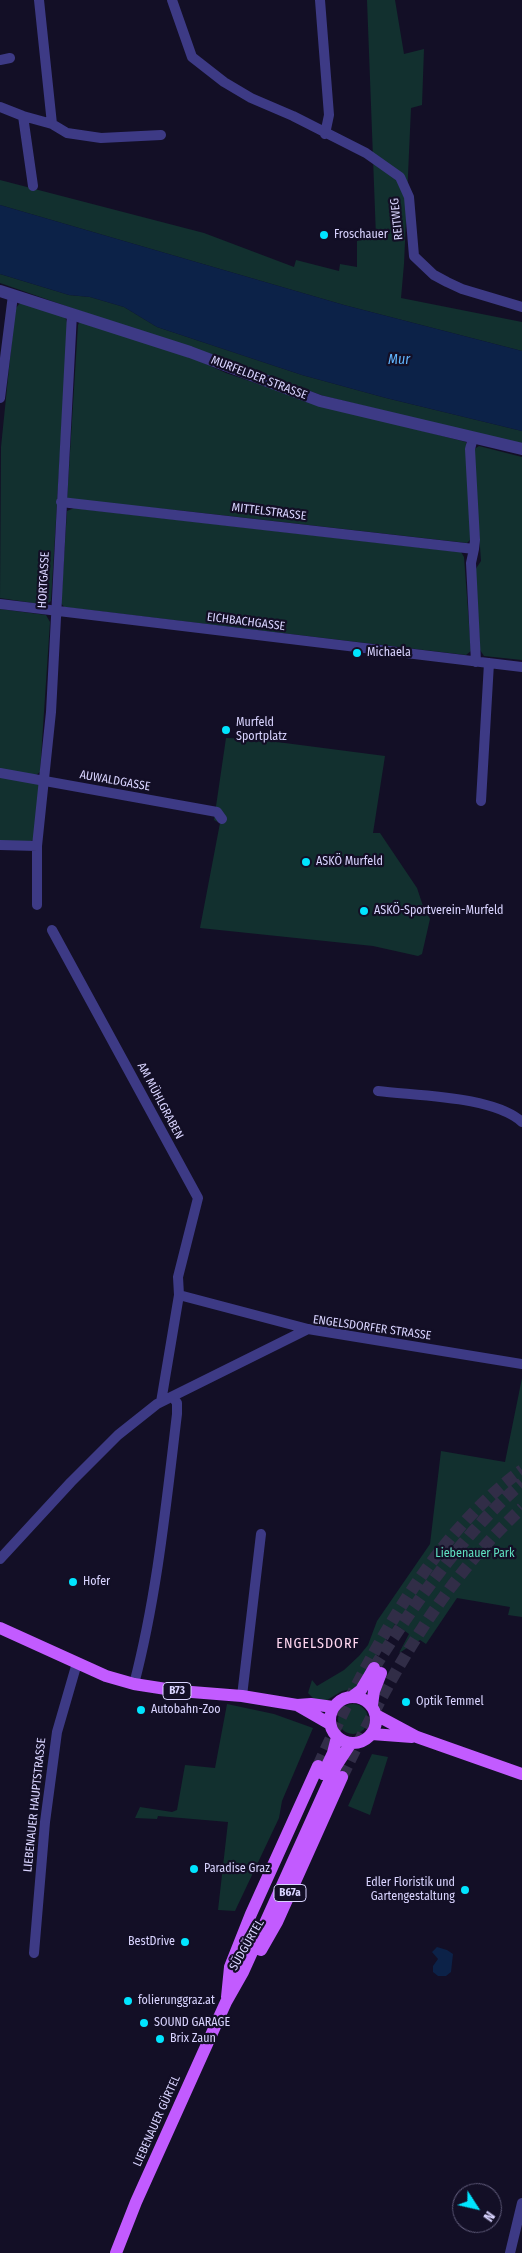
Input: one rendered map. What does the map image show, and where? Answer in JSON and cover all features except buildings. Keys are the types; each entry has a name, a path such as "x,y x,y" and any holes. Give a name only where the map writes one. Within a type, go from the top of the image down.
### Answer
{"main road":[{"name":"B73","path":"0,1628 106,1676 136,1678 179,1691 242,1696 297,1705 311,1704 333,1708"},
{"path":"378,1670 374,1691 376,1725 372,1734 362,1741 351,1743 337,1737 330,1724 333,1708 342,1699 352,1696 361,1690 378,1670"},
{"path":"352,1696 360,1697 374,1710 417,1737 522,1774"},
{"name":"B73","path":"297,1705 330,1724"},
{"path":"372,1734 417,1737"},
{"path":"226,2002 236,1969 333,1753 337,1737"},
{"path":"226,2002 244,1972 336,1766 351,1743"},
{"name":"SÜDGÜRTEL","path":"226,2002 230,1967 247,1922 318,1766"},
{"name":"SÜDGÜRTEL","path":"226,2002 249,1974 277,1922 342,1777"},
{"name":"LIEBENAUER GÜRTEL","path":"116,2253 136,2202 226,2002"}],"street":[{"path":"39,0 52,124"},
{"name":"REITWEG","path":"172,0 192,57 224,82 250,98 293,116 325,134 366,153 400,177 410,196 414,256 434,275 462,289 522,307"},
{"path":"320,0 329,115 325,134"},
{"path":"0,106 23,116 52,124 67,133 101,138 161,134"},
{"path":"23,116 34,186"},
{"name":"MURFELDER STRASSE","path":"0,291 190,352 320,401 522,449"},
{"path":"0,398 13,295"},
{"name":"HORTGASSE","path":"37,846 51,712 72,314"},
{"path":"473,438 470,450 476,540 471,563 476,662"},
{"name":"MITTELSTRASSE","path":"61,502 474,549"},
{"name":"EICHBACHGASSE","path":"0,604 522,667"},
{"path":"481,800 489,663"},
{"name":"AUWALDGASSE","path":"0,773 217,812 222,819"},
{"path":"0,845 37,846 37,905"},
{"name":"AM MÜHLGRABEN","path":"52,930 198,1198 178,1276 179,1295 161,1402"},
{"path":"378,1091 481,1103 510,1113 522,1122"},
{"path":"179,1295 308,1329"},
{"name":"ENGELSDORFER STRASSE","path":"0,1559 71,1482 118,1435 161,1402 308,1329 522,1364"},
{"path":"136,1678 163,1536 177,1414 177,1403 173,1397"},
{"path":"242,1696 261,1534"},
{"name":"LIEBENAUER HAUPTSTRASSE","path":"34,1952 45,1822 57,1732 77,1663"},
{"path":"510,2253 522,2203"}],"green space":[{"path":"367,0 395,0 404,54 424,49 422,105 411,108 401,298 522,322 522,351 344,305 0,205 0,180 204,233 294,267 296,260 339,271 340,264 357,267 357,241 376,237"},
{"path":"0,274 69,295 90,297 124,307 157,327 302,375 386,398 522,431 522,445 324,396 0,283"},
{"path":"21,302 65,317 68,325 51,601 46,605 0,598 1,447 15,309"},
{"path":"80,321 197,360 226,373 317,404 466,442 471,539 467,543 185,511 67,500 78,325"},
{"path":"479,446 522,457 522,660 484,656 480,650 475,570 481,561 473,450"},
{"path":"74,508 461,552 464,557 471,651 466,655 64,607 61,603 67,511"},
{"path":"0,609 46,615 50,622 40,772 36,775 0,769"},
{"name":"ASKÖ Murfeld","path":"226,738 254,739 385,756 373,833 380,833 417,888 430,919 422,954 418,956 373,946 200,928 220,823 214,820"},
{"path":"0,777 40,783 36,838 31,841 0,841"},
{"name":"Liebenauer Park","path":"522,1378 522,1617 508,1615 510,1607 457,1598 426,1644 420,1640 399,1653 409,1634 395,1624 356,1688 342,1691 327,1700 316,1701 308,1693 312,1680 317,1686 344,1670 359,1656 368,1645 377,1621 430,1544 441,1451 505,1462"},
{"path":"227,1704 274,1714 313,1728 282,1801 279,1818 235,1911 218,1910 228,1822 158,1816 157,1819 135,1818 140,1807 172,1812 177,1810 185,1765 215,1768"},
{"path":"353,1704 364,1708 368,1719 364,1730 353,1734 342,1730 338,1719 342,1708"},
{"path":"372,1754 388,1757 370,1815 348,1806"}],"water":[{"name":"Mur","path":"0,205 344,305 522,351 522,431 386,398 302,375 157,327 124,307 90,297 69,295 0,274"},
{"path":"437,1947 453,1954 451,1972 446,1976 438,1976 433,1972 433,1966 438,1959 432,1952"}],"tunnel":[{"path":"318,1766 379,1644 402,1604 428,1566 488,1498 522,1470"},
{"path":"374,1668 441,1570 479,1525 522,1483"},
{"path":"342,1777 398,1668 441,1600 492,1538 522,1508"}],"place":[{"name":"Froschauer","path":"324,235"},
{"name":"Michaela","path":"357,653"},
{"name":"Murfeld Sportplatz","path":"226,730"},
{"name":"ASKÖ Murfeld","path":"306,862"},
{"name":"ASKÖ-Sportverein-Murfeld","path":"364,911"},
{"name":"Hofer","path":"73,1582"},
{"name":"Optik Temmel","path":"406,1702"},
{"name":"Autobahn-Zoo","path":"141,1710"},
{"name":"Paradise Graz","path":"194,1869"},
{"name":"Edler Floristik und Gartengestaltung","path":"465,1890"},
{"name":"BestDrive","path":"185,1942"},
{"name":"folierunggraz.at","path":"128,2001"},
{"name":"SOUND GARAGE","path":"144,2023"},
{"name":"Brix Zaun","path":"160,2039"}],"district":[{"name":"ENGELSDORF","path":"318,1644"}]}
